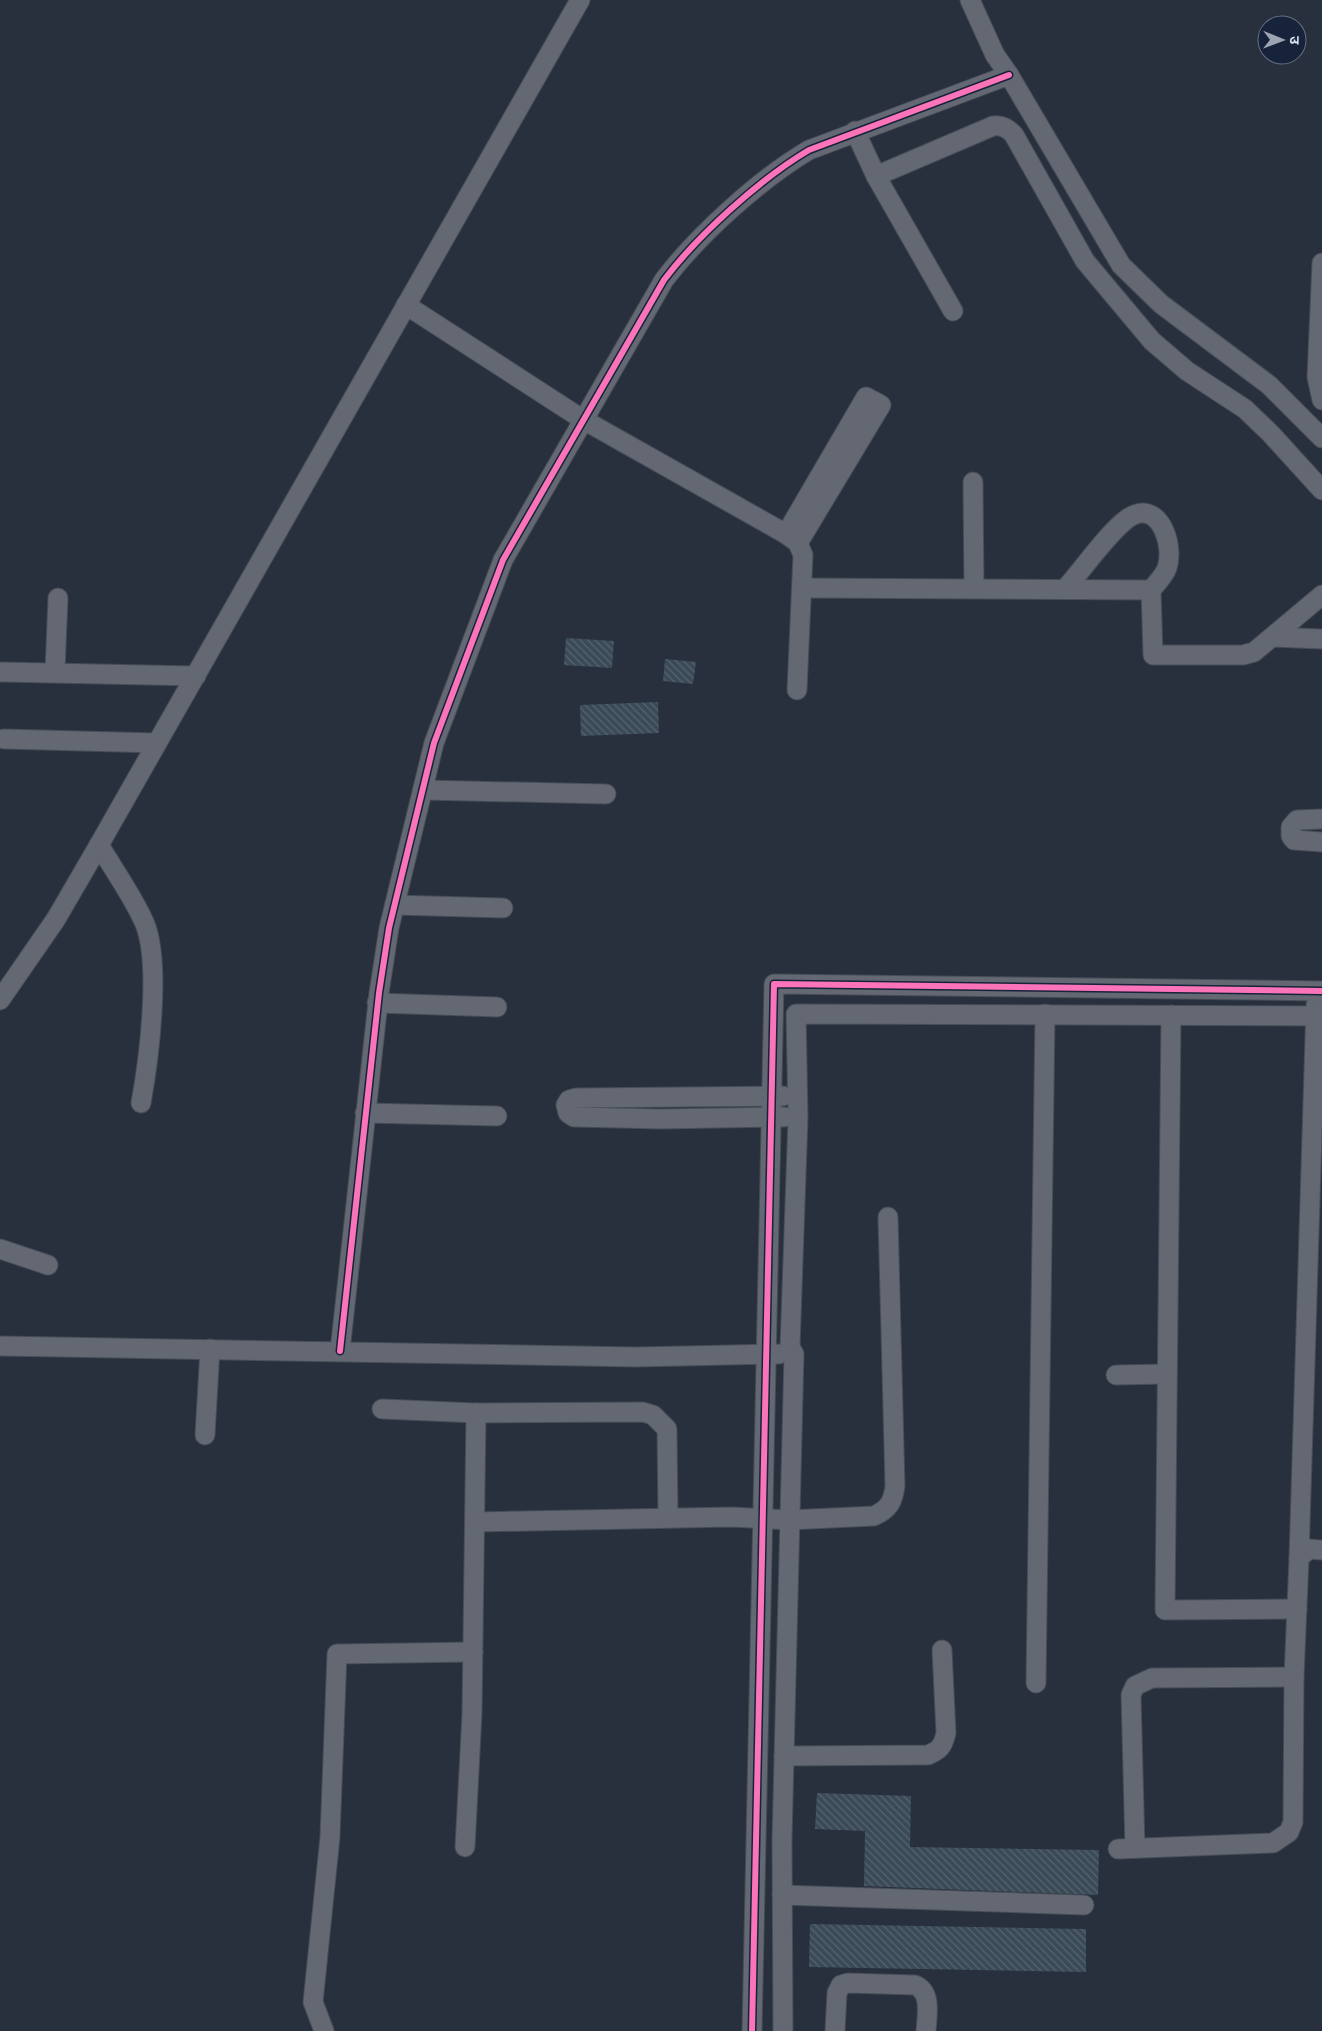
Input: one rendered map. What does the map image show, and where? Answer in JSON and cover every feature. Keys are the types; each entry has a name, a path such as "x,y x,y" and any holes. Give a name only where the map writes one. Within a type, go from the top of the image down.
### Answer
{"street":[{"path":"0,1000 56,919 99,845 580,0"},
{"path":"970,0 995,55 1009,75 1121,265 1161,304 1269,385 1322,438"},
{"path":"340,1351 377,1003 395,905 434,743 503,560 582,419 664,280 685,253 782,167 809,150 855,131 1009,75"},
{"path":"876,176 993,126 1000,125 1008,129 1014,135 1085,261 1152,341 1187,371 1245,409 1322,490"},
{"path":"855,131 876,176 953,311"},
{"path":"1322,264 1317,377 1322,400"},
{"path":"406,305 582,419 792,539 803,555 797,690"},
{"path":"866,397 881,406 792,539 866,397"},
{"path":"973,482 974,588"},
{"path":"1066,588 1127,519 1143,514 1151,516 1161,523 1166,533 1166,568 1151,590 1153,655 1243,655 1254,652 1322,595"},
{"path":"803,588 1066,588 1151,590"},
{"path":"55,671 58,598"},
{"path":"1272,637 1322,638"},
{"path":"0,672 55,671 196,676"},
{"path":"4,739 157,743"},
{"path":"423,790 606,794"},
{"path":"1322,819 1297,820 1291,827 1291,836 1294,840 1322,842"},
{"path":"99,845 145,924 150,943 152,964 150,1044 141,1103"},
{"path":"395,905 504,908"},
{"path":"752,2031 774,984 1319,991 1294,1677 1293,1822 1289,1832 1273,1843 1126,1848 1131,1695 1135,1686 1152,1678 1294,1677"},
{"path":"377,1003 497,1007"},
{"path":"783,2031 784,1756 794,1354 790,1347 798,1117 796,1014 1319,1016"},
{"path":"1036,1683 1045,1014"},
{"path":"1171,1015 1165,1610 1297,1609"},
{"path":"797,1095 576,1098 569,1100 566,1106 568,1113 574,1117 661,1119 798,1117"},
{"path":"365,1114 497,1116"},
{"path":"476,1522 668,1518 763,1518 789,1520 874,1516 890,1506 894,1496 888,1217"},
{"path":"0,1249 48,1265"},
{"path":"0,1346 636,1357 794,1354"},
{"path":"205,1435 210,1349"},
{"path":"1116,1375 1167,1374"},
{"path":"382,1410 476,1413 643,1412 654,1415 666,1429 668,1518"},
{"path":"465,1847 473,1652 476,1413"},
{"path":"1299,1558 1308,1549 1322,1550"},
{"path":"784,1756 928,1755 938,1750 944,1744 946,1733 942,1650"},
{"path":"324,2031 313,2002 330,1837 337,1654 473,1652"},
{"path":"782,1895 1084,1905"},
{"path":"835,2031 837,1993 841,1985 848,1983 915,1985 921,1988 925,1992 927,2003 926,2031"}],"building":[{"path":"566,638 614,641 612,668 564,665"},
{"path":"665,659 696,662 693,684 663,681"},
{"path":"658,702 659,733 581,736 580,705"},
{"path":"817,1793 911,1796 910,1847 1099,1850 1098,1895 864,1886 865,1831 815,1829"},
{"path":"810,1924 1086,1929 1086,1972 809,1967"}],"cycle path":[{"path":"340,1351 379,993 389,928 434,743 503,560 664,280 712,227 770,176 809,150 1009,75"},
{"path":"752,2031 774,984 1322,991"}]}
